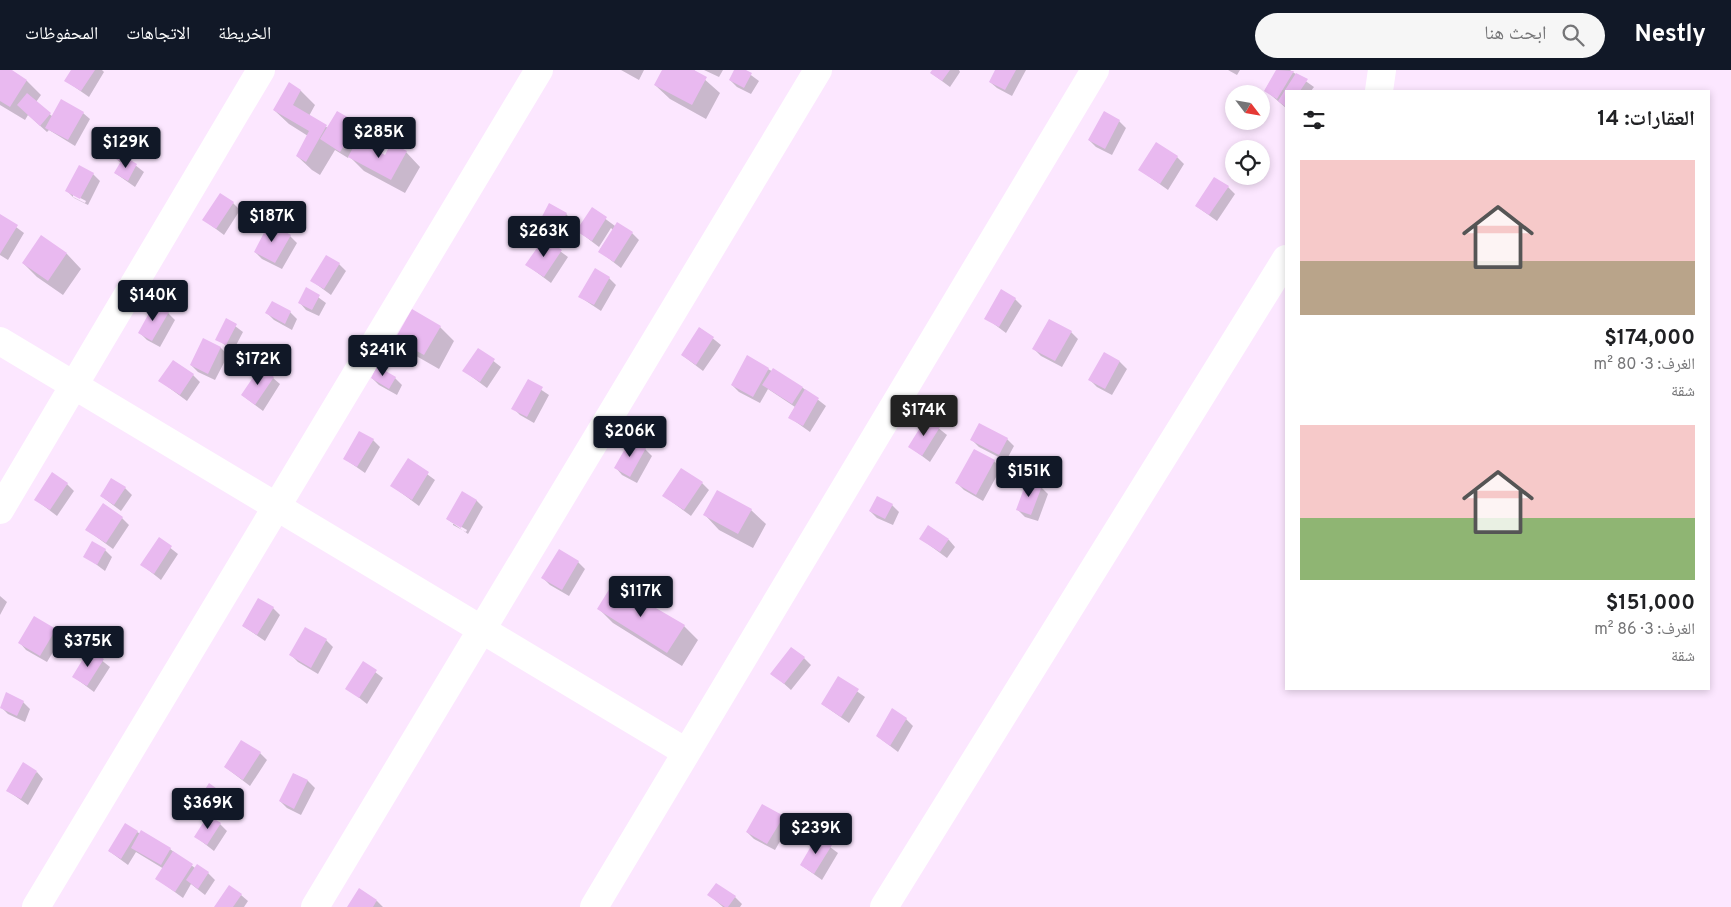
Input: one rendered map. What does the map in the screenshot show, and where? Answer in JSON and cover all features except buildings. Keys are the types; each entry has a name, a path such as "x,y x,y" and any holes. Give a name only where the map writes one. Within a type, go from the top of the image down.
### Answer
{"street":[{"path":"0,510 260,70"},
{"path":"36,907 540,70"},
{"path":"315,907 818,70"},
{"path":"594,907 1095,70"},
{"path":"1379,90 1382,70"},
{"path":"884,907 1285,261"},
{"path":"0,341 686,752"}]}
